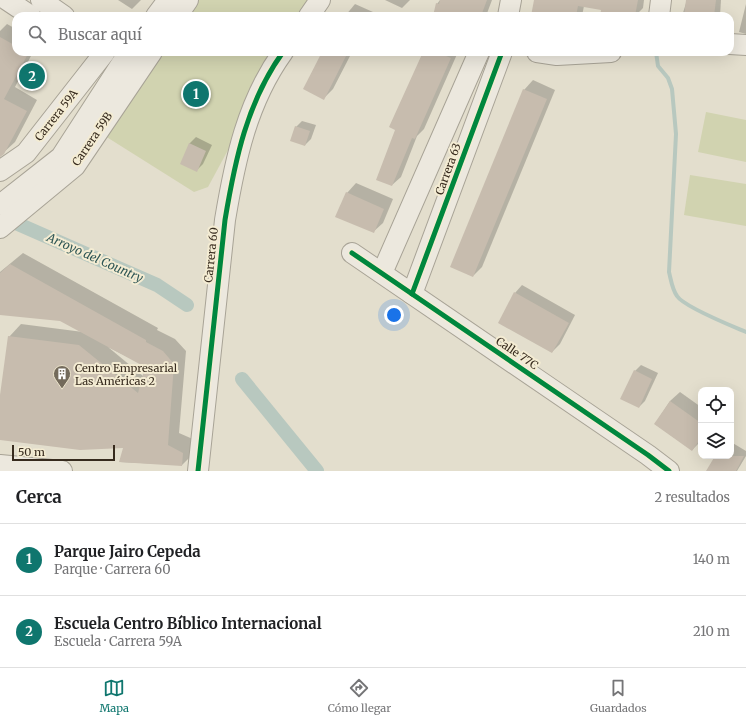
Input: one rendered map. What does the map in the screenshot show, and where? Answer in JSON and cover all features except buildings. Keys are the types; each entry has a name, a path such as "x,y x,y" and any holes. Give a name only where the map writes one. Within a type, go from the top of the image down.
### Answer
{"street":[{"path":"7,0 25,12"},
{"path":"41,0 58,12"},
{"path":"159,12 168,0"},
{"path":"180,12 188,0"},
{"path":"312,12 320,0"},
{"path":"509,12 511,0"},
{"path":"660,12 661,0"},
{"path":"734,44 746,45"},
{"name":"Carrera 59A","path":"0,171 26,153 95,56"},
{"path":"99,56 126,65"},
{"name":"Carrera 59B","path":"5,201 61,156 126,65 144,56"},
{"name":"Carrera 60","path":"198,466 225,220 240,144 252,108 270,70 280,56"},
{"name":"Carrera 63","path":"382,273 405,224 477,56"},
{"name":"Carrera 63","path":"412,294 501,56"},
{"name":"Carrera 59B","path":"0,228 75,166 126,65"},
{"name":"Calle 77C","path":"352,253 648,455 669,471"},
{"path":"0,464 62,471"}],"green space":[{"path":"199,0 309,0 302,12 191,12"},
{"path":"160,56 279,56 208,187 194,192 105,136"},
{"path":"706,112 746,120 746,162 698,152"},
{"path":"690,175 746,184 746,226 684,215"}],"waterway":[{"path":"657,56 658,66 668,78 672,89 676,134 669,272 673,287 677,296 689,305 709,316 746,332"},
{"name":"Arroyo del Country","path":"2,217 157,285 187,305"},
{"name":"Arroyo del Country","path":"242,379 317,471"}],"cycle path":[{"path":"198,471 225,220 233,175 251,111 260,91 280,56"},
{"path":"412,294 501,56"},
{"path":"352,253 648,455 669,471"}],"place":[{"name":"Escuela Centro Bíblico Internacional","path":"32,76"},
{"name":"Parque Jairo Cepeda","path":"196,94"},
{"name":"Centro Empresarial Las Américas 2","path":"62,389"}]}
